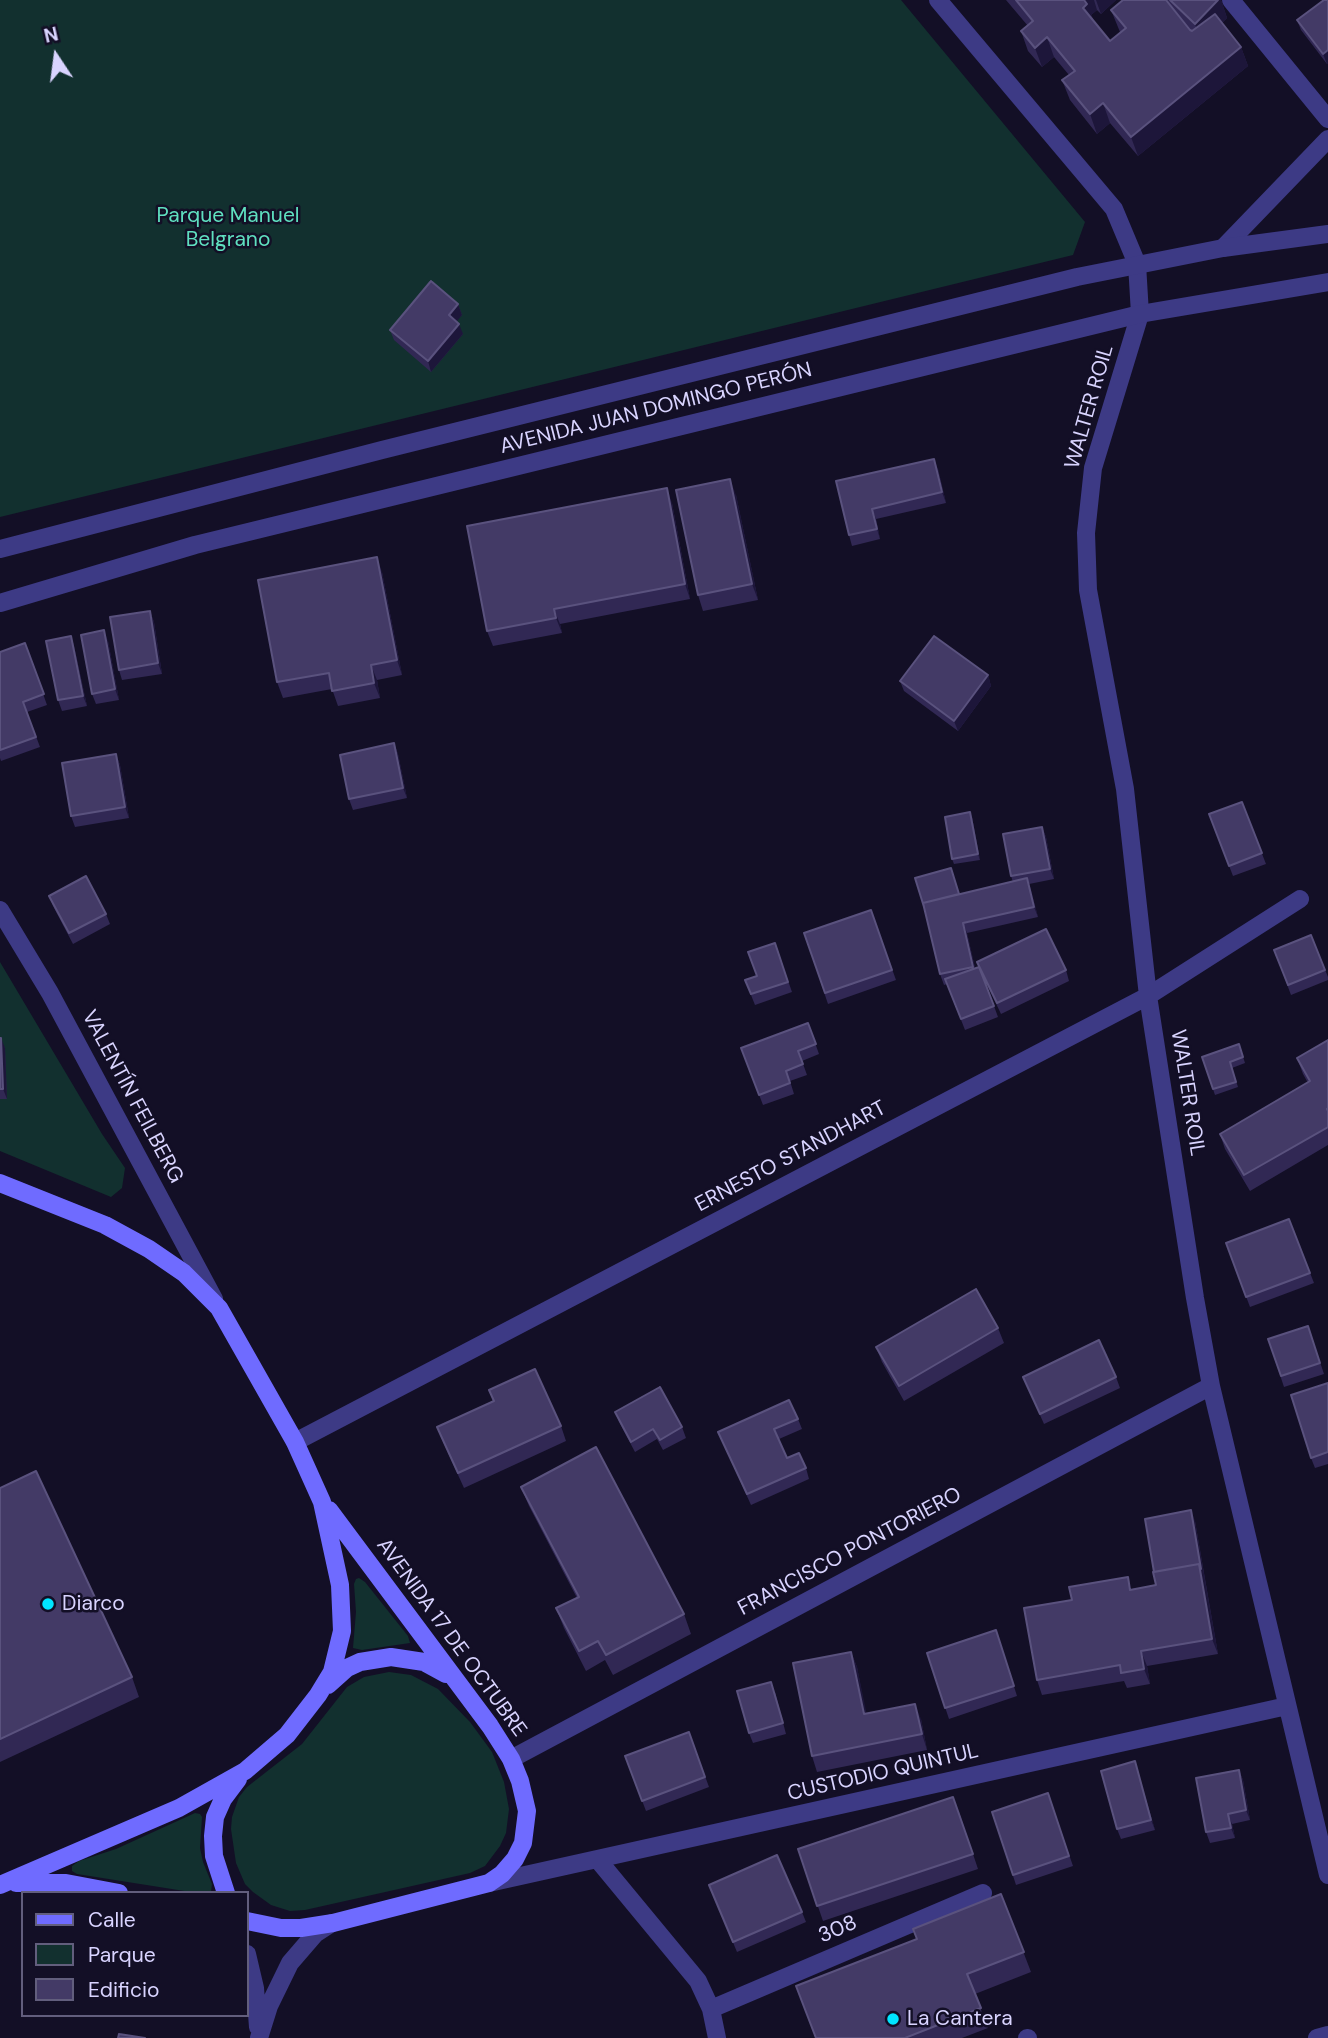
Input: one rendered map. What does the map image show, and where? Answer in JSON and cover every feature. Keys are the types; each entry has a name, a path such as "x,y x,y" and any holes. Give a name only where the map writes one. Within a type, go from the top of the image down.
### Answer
{"main road":[{"name":"AVENIDA 17 DE OCTUBRE","path":"0,1183 105,1225 149,1249 184,1273 219,1308 295,1442 323,1502 491,1726 511,1759 524,1795 526,1826 523,1843 515,1859 502,1874 489,1883 333,1923 301,1928 281,1928 256,1923"},
{"name":"AVENIDA 17 DE OCTUBRE","path":"1,1885 179,1808 245,1771 287,1735 318,1695 331,1672 342,1631 340,1585 323,1502"},
{"path":"318,1695 347,1668 360,1662 391,1657 424,1662 455,1681"},
{"path":"225,1891 214,1856 215,1817 223,1799 245,1771"},
{"name":"AVENIDA 17 DE OCTUBRE","path":"1,1885 66,1883 108,1891"}],"street":[{"path":"939,0 1114,209 1137,264 1140,314"},
{"path":"1231,0 1328,119"},
{"path":"1223,248 1328,139"},
{"name":"AVENIDA JUAN DOMINGO PERÓN","path":"0,549 382,450 1077,276 1223,248 1328,234"},
{"name":"AVENIDA JUAN DOMINGO PERÓN","path":"0,603 195,545 1140,314 1328,282"},
{"name":"WALTER ROIL","path":"1140,314 1093,468 1086,533 1088,590 1125,789 1149,996 1211,1386 1328,1875"},
{"name":"ERNESTO STANDHART","path":"295,1442 1149,996 1300,899"},
{"name":"VALENTÍN FEILBERG","path":"0,910 50,993 219,1308"},
{"name":"FRANCISCO PONTORIERO","path":"511,1759 1211,1386"},
{"name":"CUSTODIO QUINTUL","path":"489,1883 1287,1706"},
{"path":"598,1860 698,1981 711,2010 717,2038"},
{"name":"308","path":"711,2010 983,1893"},
{"path":"259,2038 279,1982 290,1962 315,1934 333,1923"},
{"path":"248,1958 255,1988 259,2038"},
{"path":"1317,2038 1328,2035"}],"green space":[{"name":"Parque Manuel Belgrano","path":"0,0 901,0 1085,222 1073,255 0,517"},
{"path":"0,962 125,1168 122,1188 111,1197 0,1151"},
{"path":"359,1578 408,1636 410,1643 362,1650 353,1648 356,1612 354,1584"},
{"path":"389,1672 411,1675 438,1689 470,1722 492,1752 504,1782 509,1809 506,1833 500,1846 485,1866 470,1873 305,1910 290,1911 271,1905 245,1884 236,1863 231,1829 239,1797 247,1787 302,1744 347,1687 364,1677"},
{"path":"195,1813 200,1814 200,1848 212,1884 211,1891 184,1891 72,1871 72,1866 79,1861 116,1849"}],"building":[{"path":"1016,0 1084,0 1087,4 1083,8 1110,41 1126,28 1111,10 1123,0 1166,0 1192,31 1215,14 1241,47 1131,137 1103,103 1090,114 1062,80 1075,71 1047,37 1035,48 1021,31 1033,21"},
{"path":"1170,0 1218,0 1195,24"},
{"path":"1324,0 1328,0 1328,50 1323,54 1297,20"},
{"path":"431,281 458,304 449,315 459,324 428,361 390,330"},
{"path":"934,459 942,492 872,509 877,529 849,535 836,481"},
{"path":"730,479 752,584 698,595 676,490"},
{"path":"667,488 685,584 554,609 556,618 487,631 467,526"},
{"path":"377,557 397,660 371,665 374,683 332,691 329,673 277,682 258,580"},
{"path":"150,611 158,663 119,670 110,617"},
{"path":"104,630 115,689 92,694 81,635"},
{"path":"71,636 83,696 58,700 46,641"},
{"path":"934,636 988,675 954,721 900,681"},
{"path":"25,643 44,694 23,702 36,737 0,750 0,652"},
{"path":"394,743 403,788 349,799 340,755"},
{"path":"116,754 125,807 71,816 62,763"},
{"path":"1242,802 1262,853 1229,866 1209,814"},
{"path":"970,812 978,854 952,859 945,817"},
{"path":"1042,827 1050,869 1011,876 1003,834"},
{"path":"951,868 959,894 923,903 924,907 915,878"},
{"path":"86,876 106,914 69,933 49,896"},
{"path":"1027,878 1034,907 963,923 973,967 940,974 923,903"},
{"path":"871,910 892,970 825,993 804,933"},
{"path":"1046,929 1066,970 997,1003 977,962"},
{"path":"1311,935 1325,970 1288,985 1274,950"},
{"path":"775,943 788,982 751,994 745,980 757,976 748,952"},
{"path":"979,967 994,1006 961,1019 945,979"},
{"path":"808,1023 816,1044 798,1051 803,1064 786,1071 790,1083 759,1095 741,1048"},
{"path":"1,1038 3,1089 0,1089"},
{"path":"1328,1040 1328,1127 1244,1175 1220,1134 1310,1081 1297,1058"},
{"path":"1239,1044 1243,1057 1230,1062 1236,1082 1213,1089 1202,1057"},
{"path":"1289,1219 1310,1273 1246,1297 1226,1243"},
{"path":"976,1289 998,1328 899,1386 876,1347"},
{"path":"1308,1326 1320,1363 1281,1376 1268,1339"},
{"path":"1099,1340 1116,1377 1040,1414 1023,1377"},
{"path":"535,1369 561,1426 458,1473 437,1427 494,1401 489,1390"},
{"path":"1328,1383 1328,1452 1311,1458 1291,1395"},
{"path":"660,1387 682,1427 660,1440 653,1429 631,1442 615,1412"},
{"path":"789,1400 798,1419 774,1429 787,1458 799,1453 806,1468 747,1494 718,1432"},
{"path":"596,1447 684,1614 606,1655 598,1641 579,1651 556,1608 579,1597 521,1487"},
{"name":"Diarco","path":"36,1471 132,1677 0,1739 0,1488"},
{"path":"1191,1510 1201,1569 1199,1564 1154,1572 1145,1519"},
{"path":"1199,1564 1212,1639 1141,1651 1144,1669 1121,1673 1120,1665 1037,1680 1024,1608 1072,1600 1069,1587 1128,1577 1130,1590 1156,1585 1153,1572"},
{"path":"996,1630 1014,1686 945,1708 927,1653"},
{"path":"851,1652 864,1714 915,1704 922,1734 812,1756 793,1663"},
{"path":"771,1682 783,1723 749,1733 737,1691"},
{"path":"689,1732 705,1777 642,1801 625,1756"},
{"path":"1135,1761 1151,1820 1117,1829 1101,1771"},
{"path":"1239,1770 1246,1810 1228,1814 1231,1828 1206,1832 1196,1778"},
{"path":"1048,1793 1069,1856 1013,1875 992,1812"},
{"path":"953,1797 973,1854 817,1906 798,1849"},
{"path":"777,1855 802,1912 733,1942 709,1885"},
{"path":"1001,1894 1024,1952 967,1974 981,2008 905,2038 816,2038 796,1986 917,1939 913,1929"},
{"path":"119,2034 145,2038 118,2038"}],"place":[{"name":"Diarco","path":"48,1604"},
{"name":"La Cantera","path":"893,2019"}]}
